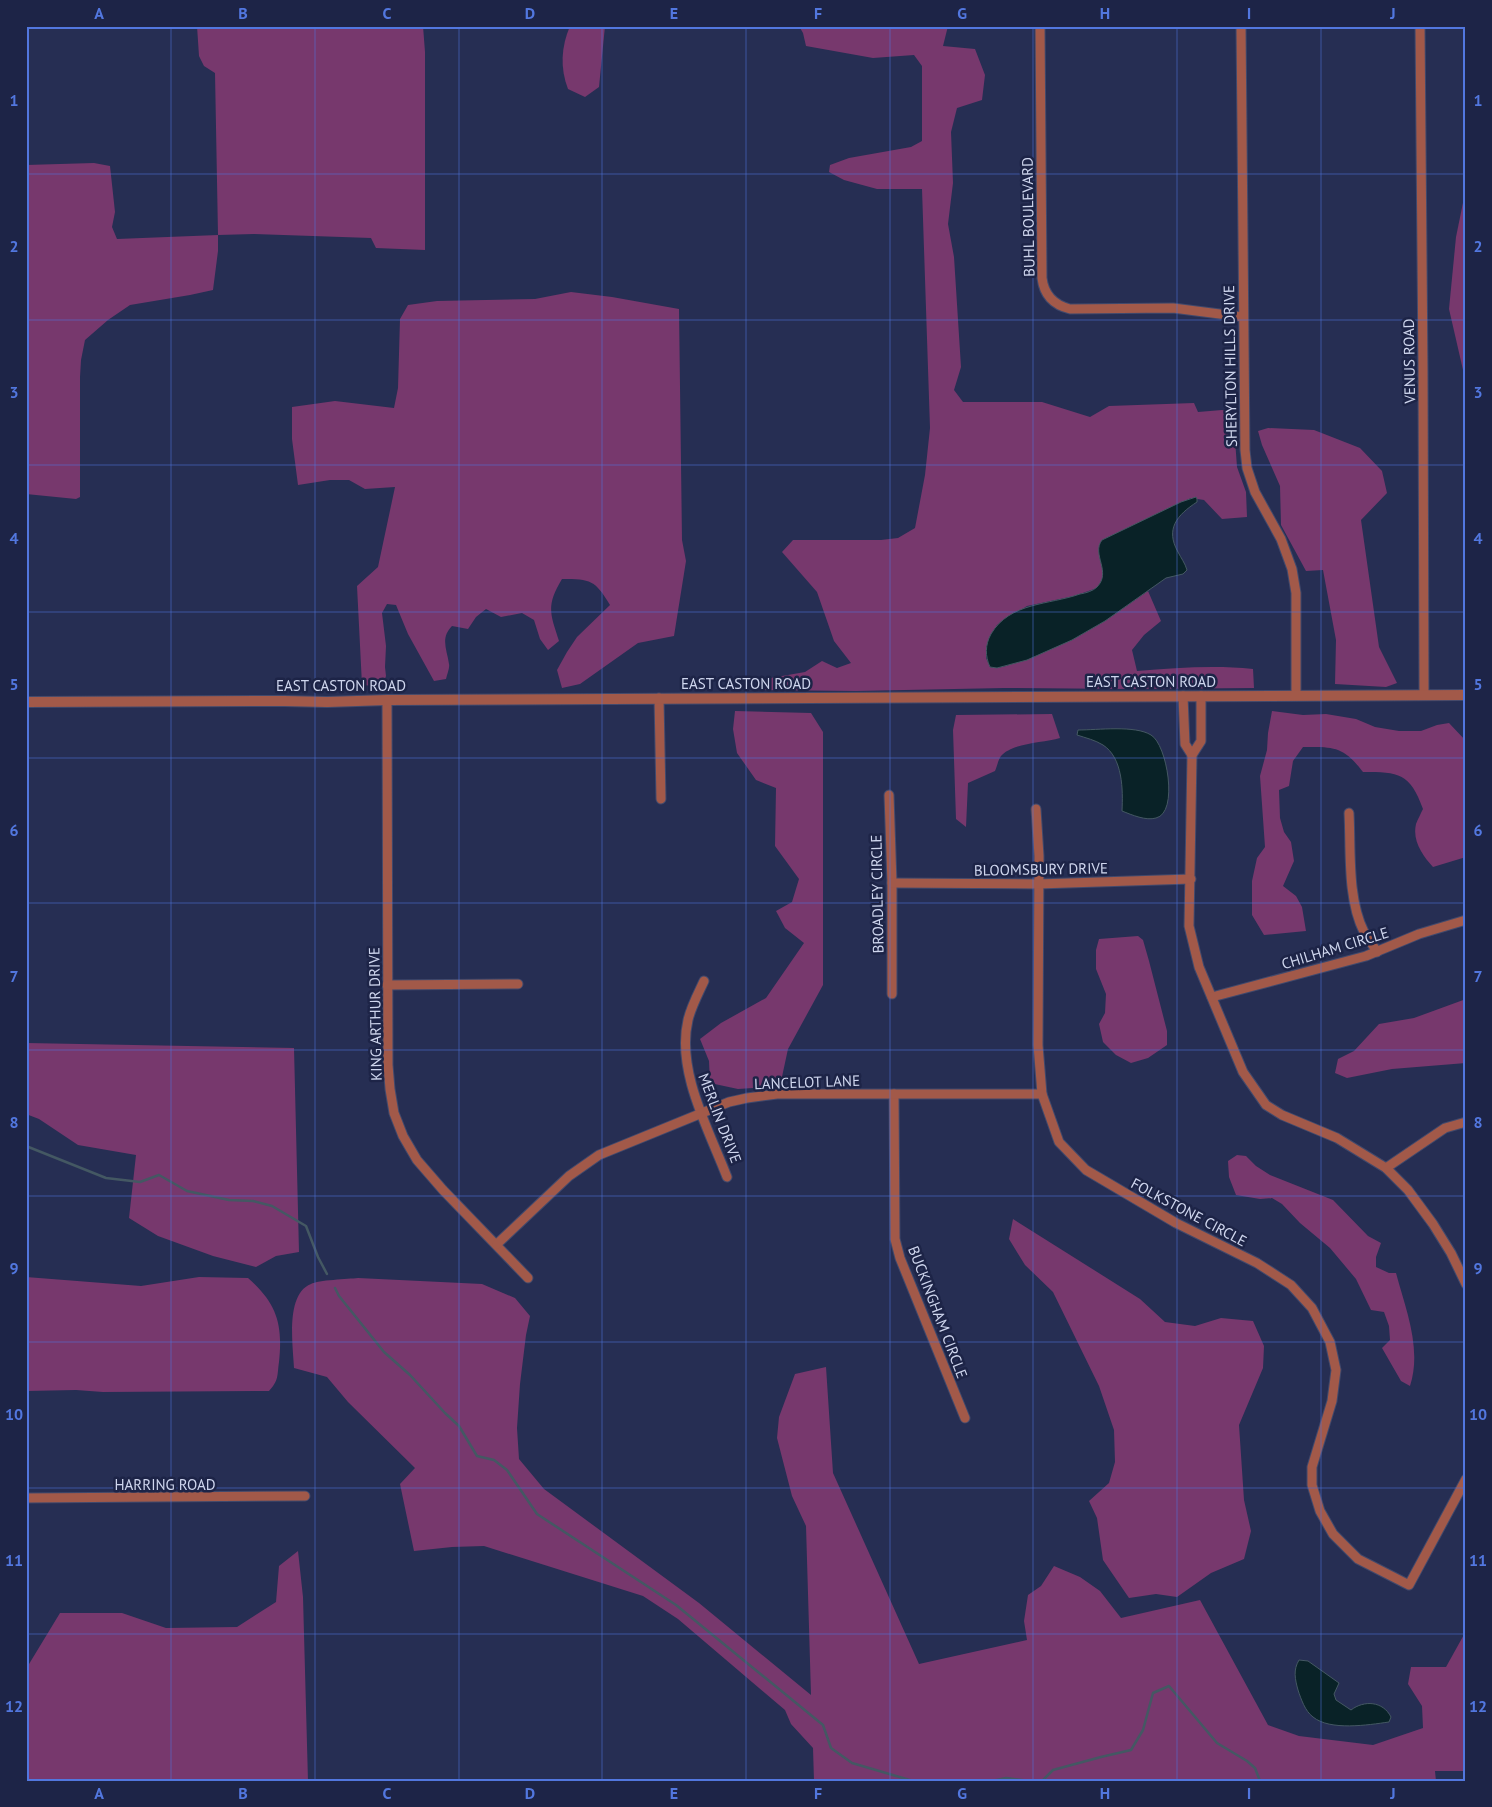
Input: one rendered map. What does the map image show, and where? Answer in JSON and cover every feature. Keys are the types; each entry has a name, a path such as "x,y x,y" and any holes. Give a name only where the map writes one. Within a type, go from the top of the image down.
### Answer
{"street":[{"name":"BUHL BOULEVARD","path":"1040,26 1042,278 1048,296 1058,305 1070,309 1173,308 1243,317"},
{"name":"SHERYLTON HILLS DRIVE","path":"1241,26 1244,426 1247,468 1255,492 1281,539 1292,569 1296,593 1296,695"},
{"name":"VENUS ROAD","path":"1420,26 1424,695"},
{"name":"EAST CASTON ROAD","path":"26,702 334,702 659,698 1466,694"},
{"path":"1184,696 1185,744 1192,755"},
{"path":"1201,696 1201,741 1192,755 1189,926 1200,967 1243,1072 1266,1105 1282,1115 1337,1138 1386,1168 1408,1190 1433,1224 1451,1253 1466,1284"},
{"path":"659,698 661,799"},
{"name":"KING ARTHUR DRIVE","path":"387,700 387,985 389,1083 394,1113 406,1142 426,1172 528,1278"},
{"name":"BROADLEY CIRCLE","path":"889,795 892,883 892,994"},
{"name":"FOLKSTONE CIRCLE","path":"1036,809 1039,856 1038,1045 1042,1094 1059,1142 1086,1170 1176,1223 1257,1263 1291,1285 1312,1308 1330,1342 1336,1370 1332,1401 1312,1467 1312,1485 1320,1511 1333,1534 1358,1559 1409,1585 1465,1483"},
{"path":"1349,812 1355,901 1364,931 1377,952"},
{"name":"BLOOMSBURY DRIVE","path":"892,883 1038,884 1191,879"},
{"name":"CHILHAM CIRCLE","path":"1212,996 1298,975 1377,952 1419,934 1466,920"},
{"name":"MERLIN DRIVE","path":"704,982 690,1010 687,1022 685,1046 687,1070 727,1177"},
{"path":"387,985 518,984"},
{"name":"BUCKINGHAM CIRCLE","path":"894,1094 895,1239 900,1258 965,1418"},
{"name":"LANCELOT LANE","path":"497,1244 558,1186 587,1163 610,1150 729,1102 765,1095 1042,1094"},
{"path":"1386,1168 1445,1128 1466,1122"},
{"name":"HARRING ROAD","path":"26,1498 305,1496"}],"shaded area":[{"path":"197,26 423,26 425,52 425,250 376,248 371,238 254,234 218,235 215,73 204,66 199,56"},
{"path":"570,26 605,26 599,87 585,97 568,89 565,81 563,50"},
{"path":"799,26 948,26 943,46 975,49 985,75 982,100 957,108 951,132 953,183 948,224 954,257 961,367 954,390 963,402 1042,402 1090,417 1109,406 1194,403 1198,412 1222,410 1233,412 1237,467 1246,492 1247,517 1222,519 1204,500 1191,498 1103,540 1100,560 1104,568 1101,582 1097,588 1074,596 1027,606 997,625 990,636 986,648 986,658 990,667 1006,666 1072,640 1105,621 1148,591 1161,621 1144,635 1132,650 1137,671 1209,667 1253,669 1254,688 763,690 765,679 805,672 822,661 837,668 851,663 834,641 817,592 782,552 793,540 881,540 898,538 915,528 925,475 930,428 922,189 877,189 844,180 829,172 830,165 849,158 911,147 922,141 922,66 914,55 873,58 806,46"},
{"path":"94,163 110,166 115,212 112,227 117,239 218,235 213,290 130,305 108,320 85,340 80,377 80,497 76,499 26,494 26,165"},
{"path":"1466,188 1466,383 1449,309 1456,237"},
{"path":"571,292 679,309 682,540 686,561 674,636 638,643 580,684 562,688 557,670 567,652 577,637 610,605 600,590 591,583 562,579 554,596 551,610 559,641 548,650 540,639 534,620 522,613 501,617 486,609 476,617 468,629 452,626 448,631 445,640 449,666 446,679 434,681 408,634 396,605 387,604 382,613 386,646 386,676 383,684 375,686 362,685 357,586 378,567 395,487 365,489 349,480 330,480 298,485 292,439 292,407 335,401 394,408 398,388 400,319 408,305 437,301 535,299"},
{"path":"1268,428 1314,430 1360,448 1382,471 1387,493 1361,520 1379,647 1397,683 1386,687 1335,684 1336,640 1323,570 1306,571 1281,525 1280,486 1258,431"},
{"path":"1196,497 1197,502 1179,517 1173,530 1174,544 1187,570 1183,574 1166,578 1105,621 1072,640 1027,660 997,668 990,667 987,659 987,646 991,634 999,624 1019,610 1094,590 1103,575 1099,551 1099,545 1102,540 1181,502"},
{"path":"735,711 811,713 823,732 823,985 788,1049 780,1086 738,1089 710,1083 709,1061 700,1039 721,1023 766,998 804,943 785,928 776,911 792,902 799,879 775,846 776,788 756,780 737,753 733,729"},
{"path":"1272,711 1303,715 1326,714 1356,719 1375,727 1399,731 1421,731 1449,723 1466,741 1466,857 1433,867 1429,863 1419,848 1415,830 1423,809 1408,781 1394,774 1363,772 1350,757 1337,750 1323,747 1303,747 1293,761 1289,786 1279,790 1280,818 1284,832 1291,842 1294,861 1283,886 1296,896 1302,907 1306,931 1264,935 1252,915 1252,881 1257,858 1265,847 1260,776 1267,750"},
{"path":"1052,714 1060,738 1012,748 1006,752 1001,756 995,771 968,783 966,827 956,819 953,730 956,715"},
{"path":"1126,729 1151,735 1157,741 1166,764 1169,792 1163,813 1156,818 1148,819 1122,811 1122,784 1115,758 1103,745 1077,735 1078,730"},
{"path":"1138,936 1143,940 1149,961 1167,1031 1167,1045 1148,1058 1131,1063 1116,1055 1103,1042 1099,1024 1105,1013 1106,994 1096,969 1096,950 1099,939"},
{"path":"1466,999 1466,1063 1392,1069 1347,1078 1335,1073 1338,1059 1354,1051 1379,1024 1414,1018"},
{"path":"26,1043 294,1048 299,1252 276,1256 256,1267 213,1256 158,1236 129,1218 136,1155 78,1145 39,1119 26,1114"},
{"path":"1237,1155 1246,1156 1256,1166 1270,1175 1333,1200 1368,1236 1381,1243 1376,1257 1376,1267 1389,1273 1396,1273 1408,1315 1414,1358 1410,1386 1401,1381 1382,1348 1390,1340 1389,1326 1384,1312 1371,1310 1356,1279 1330,1248 1300,1223 1282,1204 1272,1198 1260,1199 1236,1195 1229,1177 1228,1161"},
{"path":"1013,1219 1140,1299 1165,1322 1195,1326 1221,1318 1253,1321 1264,1346 1263,1368 1239,1425 1244,1500 1251,1531 1244,1559 1211,1573 1177,1597 1156,1594 1129,1598 1103,1560 1097,1518 1089,1501 1109,1483 1115,1462 1114,1430 1099,1386 1053,1292 1025,1265 1009,1239"},
{"path":"26,1277 141,1286 199,1277 248,1278 272,1306 279,1326 280,1349 276,1381 269,1391 26,1391"},
{"path":"358,1278 482,1284 515,1298 530,1316 520,1384 517,1428 519,1459 544,1489 699,1603 811,1695 806,1526 792,1496 777,1438 779,1417 795,1374 826,1367 833,1473 919,1664 1027,1640 1024,1621 1028,1595 1041,1586 1054,1566 1080,1577 1100,1591 1121,1618 1200,1600 1268,1725 1299,1736 1373,1745 1423,1728 1422,1706 1408,1684 1411,1667 1446,1667 1466,1631 1466,1771 1435,1771 1436,1781 814,1781 813,1748 791,1724 785,1710 678,1619 643,1596 484,1546 414,1551 400,1484 415,1468 348,1402 327,1377 294,1368 292,1322 297,1298 311,1284"},
{"path":"298,1551 303,1597 308,1781 26,1781 26,1669 60,1613 122,1613 166,1628 237,1627 276,1602 279,1566"},
{"path":"1299,1660 1308,1661 1339,1683 1334,1694 1336,1700 1351,1710 1367,1704 1378,1705 1388,1712 1391,1717 1389,1722 1339,1726 1313,1717 1300,1697 1295,1678 1295,1671"}],"waterway":[{"path":"26,1146 106,1178 140,1182 159,1175 187,1191 229,1200 253,1201 272,1206 306,1226 327,1274"},
{"path":"335,1288 339,1296 384,1352 410,1375 459,1426 477,1456 494,1460 507,1470 537,1514 676,1605 823,1725 831,1748 852,1763 913,1781"},
{"path":"1042,1781 1053,1770 1131,1750 1143,1730 1153,1693 1169,1686 1217,1743 1255,1768 1260,1781"},
{"path":"992,1781 1006,1778 1030,1781"}]}
